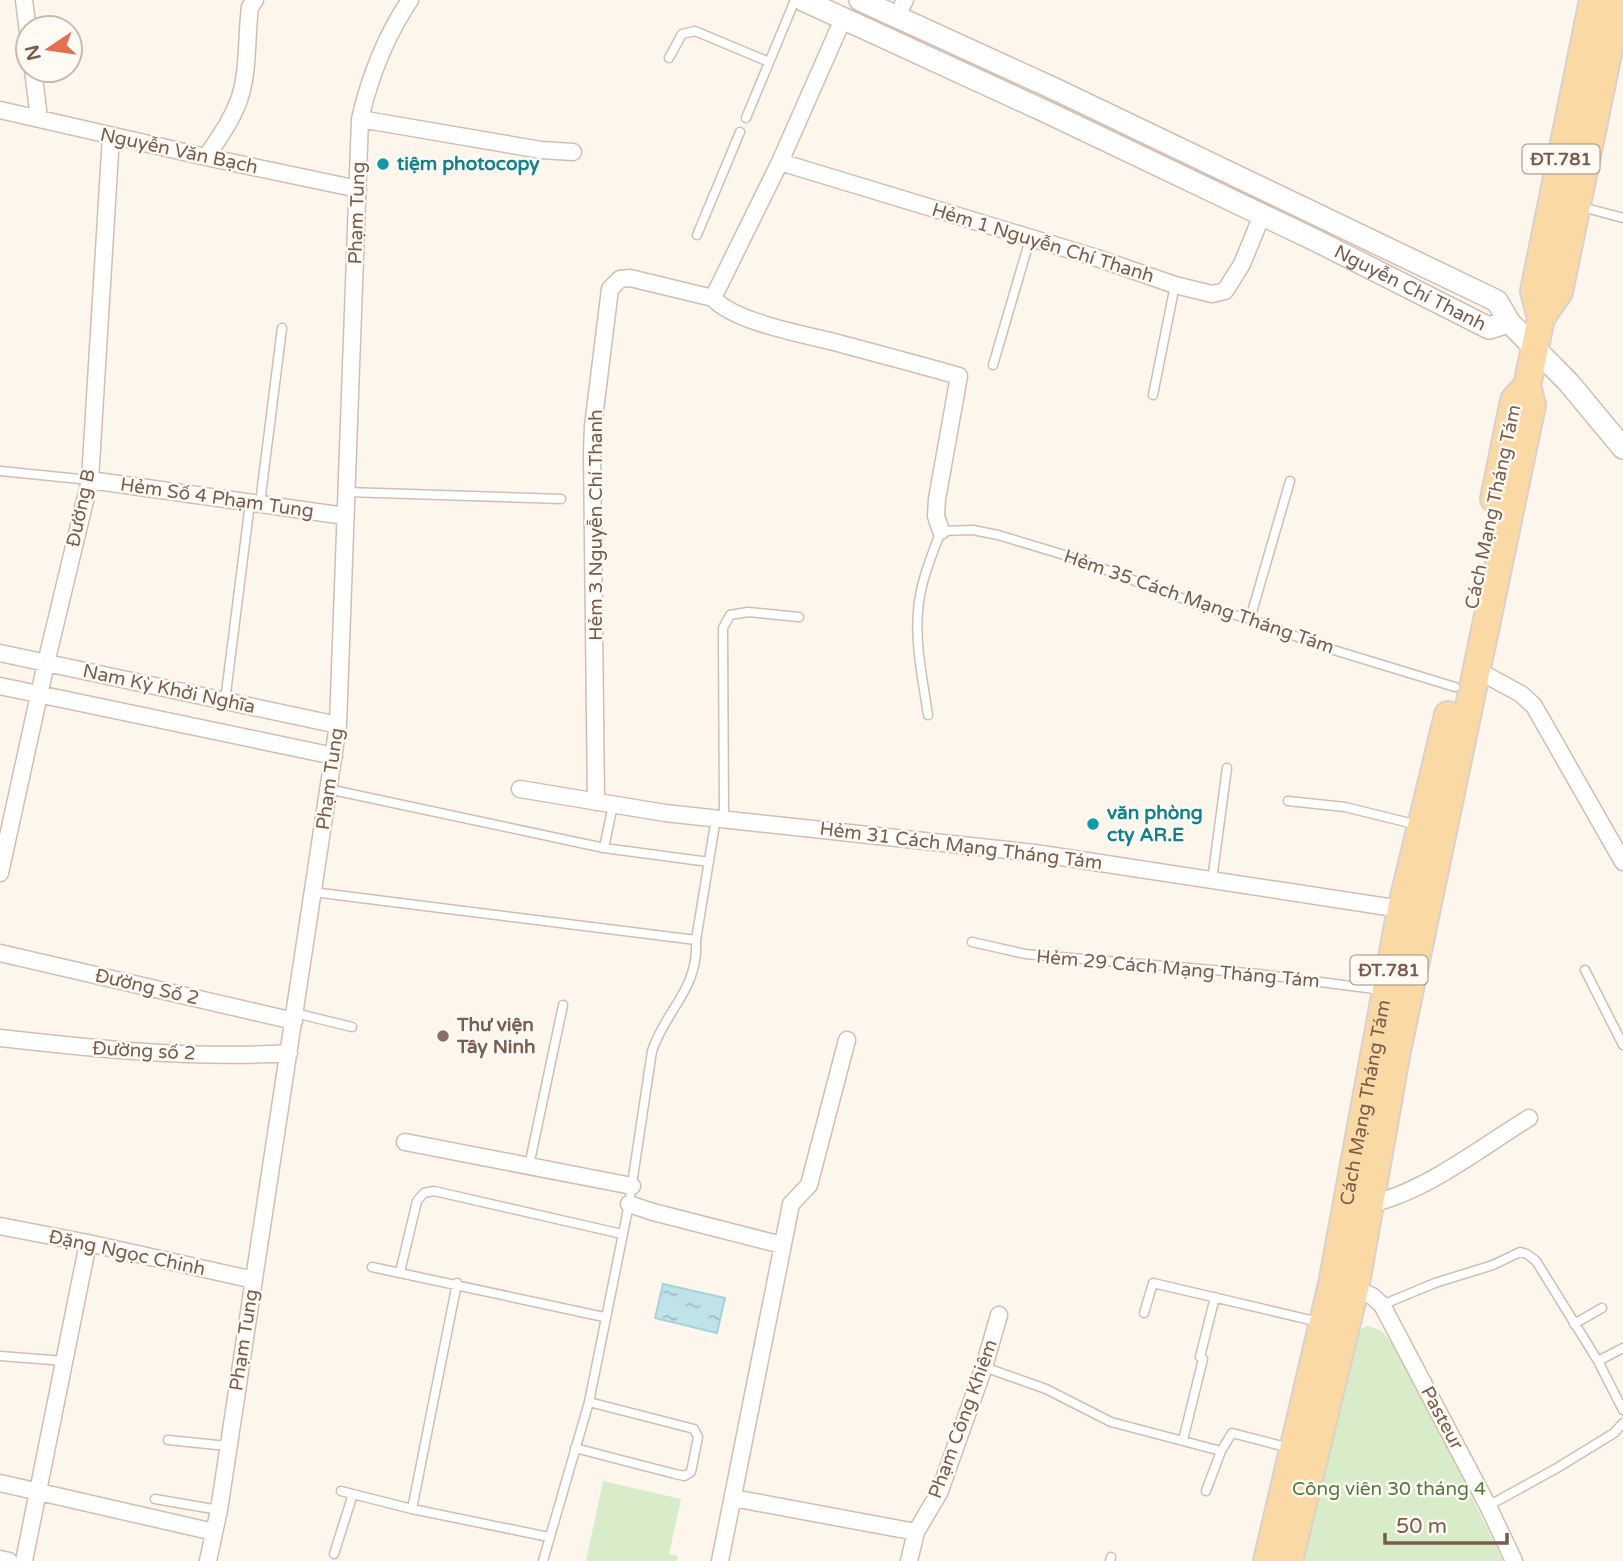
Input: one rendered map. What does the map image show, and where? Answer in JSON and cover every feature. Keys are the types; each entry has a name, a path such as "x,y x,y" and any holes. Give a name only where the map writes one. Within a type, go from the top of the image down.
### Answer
{"main road":[{"name":"ĐT.781","path":"1541,318 1534,291 1593,0"},
{"name":"ĐT.781","path":"1541,318 1559,292 1619,0"},
{"name":"Cách Mạng Tháng Tám","path":"1289,1561 1397,992 1464,675 1514,400 1527,386 1541,318"},
{"name":"Cách Mạng Tháng Tám","path":"1397,992 1401,909 1421,825 1464,675"},
{"name":"Cách Mạng Tháng Tám","path":"1267,1561 1322,1323 1343,1286"}],"street":[{"path":"205,158 229,124 239,99 246,65 250,7 255,0"},
{"name":"Phạm Tung","path":"208,1561 219,1510 338,725 360,119 380,52 410,0"},
{"name":"Nguyễn Chí Thanh","path":"803,0 847,10 1051,114 1317,241 1489,328 1509,322 1497,301 1059,91 901,8 860,0"},
{"path":"847,10 780,162 713,298 719,305 735,314 959,376 937,499 936,516 941,531"},
{"path":"35,84 39,118"},
{"path":"1051,114 1059,91"},
{"name":"Nguyễn Văn Bạch","path":"0,110 205,158 358,189"},
{"path":"360,119 541,150 573,152"},
{"name":"Đường B","path":"0,873 90,480 111,136"},
{"name":"Hẻm 1 Nguyễn Chí Thanh","path":"780,162 1097,258 1175,285 1212,294 1225,292 1242,264 1262,215"},
{"path":"1317,241 1327,218"},
{"name":"Hẻm 3 Nguyễn Chí Thanh","path":"604,803 592,452 610,289 620,279 630,278 713,298"},
{"path":"1509,322 1569,383 1623,448"},
{"name":"Hẻm Số 4 Phạm Tung","path":"90,480 345,516"},
{"name":"Nam Kỳ Khởi Nghĩa","path":"0,653 338,725"},
{"path":"1464,675 1521,694 1534,706 1623,862"},
{"name":"Nam Kỳ Khởi Nghĩa","path":"0,686 334,756"},
{"name":"Hẻm 31 Cách Mạng Tháng Tám","path":"520,789 720,818 1035,853 1401,909"},
{"name":"Đường Số 2","path":"0,953 295,1017"},
{"name":"Đường số 2","path":"0,1038 121,1052 237,1056 289,1053"},
{"path":"720,1561 791,1204 808,1185 847,1040"},
{"path":"1359,1202 1390,1199 1413,1190 1528,1118"},
{"path":"405,1142 632,1186"},
{"path":"629,1204 782,1245"},
{"name":"Đặng Ngọc Chinh","path":"0,1226 254,1280"},
{"path":"24,1561 88,1243"},
{"path":"1343,1286 1372,1296 1382,1305"},
{"name":"Pasteur","path":"1382,1305 1514,1561"},
{"name":"Phạm Công Khiêm","path":"909,1561 916,1532 939,1493 984,1367 999,1315"},
{"path":"0,1483 214,1532"},
{"path":"733,1498 916,1532"},
{"path":"0,1559 9,1561"}],"lane":[{"path":"746,118 795,0"},
{"path":"669,58 682,34 695,31 769,62"},
{"path":"697,234 740,132"},
{"path":"1578,206 1623,218"},
{"path":"993,365 1030,239"},
{"path":"1153,395 1175,285"},
{"path":"225,701 282,328"},
{"path":"0,471 90,480"},
{"path":"1250,619 1290,481"},
{"path":"347,492 561,499"},
{"name":"Hẻm 35 Cách Mạng Tháng Tám","path":"941,531 973,530 999,535 1071,557 1208,608 1250,619 1327,648 1464,675"},
{"path":"928,715 918,640 918,612 930,561 941,531"},
{"path":"543,1561 589,1402 604,1317 629,1204 652,1051 658,1032 672,1014 694,973 696,940 709,862 720,818 723,628 730,615 748,612 799,617"},
{"path":"1212,880 1227,768"},
{"path":"328,789 604,848 709,862"},
{"path":"1287,801 1345,807 1421,825"},
{"path":"604,803 604,848"},
{"path":"313,892 696,940"},
{"name":"Hẻm 29 Cách Mạng Tháng Tám","path":"972,942 1025,954 1259,974 1397,992"},
{"path":"1585,970 1623,1045"},
{"path":"529,1166 563,1005"},
{"path":"295,1017 352,1027"},
{"path":"400,1272 417,1200 424,1193 434,1191 622,1234"},
{"path":"1382,1305 1424,1287 1493,1265 1520,1252 1527,1254 1536,1261 1598,1362 1623,1410"},
{"path":"372,1266 604,1317"},
{"path":"412,1509 457,1283"},
{"path":"1144,1312 1153,1283 1322,1323"},
{"path":"1183,1440 1203,1359 1200,1357 1214,1297"},
{"path":"1574,1324 1602,1308"},
{"path":"1598,1362 1623,1348"},
{"path":"0,1356 65,1361"},
{"path":"984,1367 1046,1389 1111,1422 1221,1451"},
{"path":"575,1448 684,1476 691,1472 698,1437 694,1429 589,1402"},
{"path":"1488,1506 1614,1433 1623,1423"},
{"path":"1206,1491 1221,1451 1232,1433 1293,1448"},
{"path":"168,1440 227,1446"},
{"path":"341,1492 549,1536"},
{"path":"334,1554 353,1494"},
{"path":"155,1499 219,1510"}],"green space":[{"name":"Công viên 30 tháng 4","path":"1368,1326 1382,1331 1404,1359 1503,1561 1300,1561 1357,1330"},
{"path":"603,1481 681,1499 669,1554 678,1556 677,1561 586,1561"}],"water":[{"path":"663,1284 725,1298 717,1333 655,1318"}],"place":[{"name":"tiệm photocopy","path":"383,164"},
{"name":"văn phòng cty AR.E","path":"1093,824"},
{"name":"Thư viện Tây Ninh","path":"443,1036"}]}
